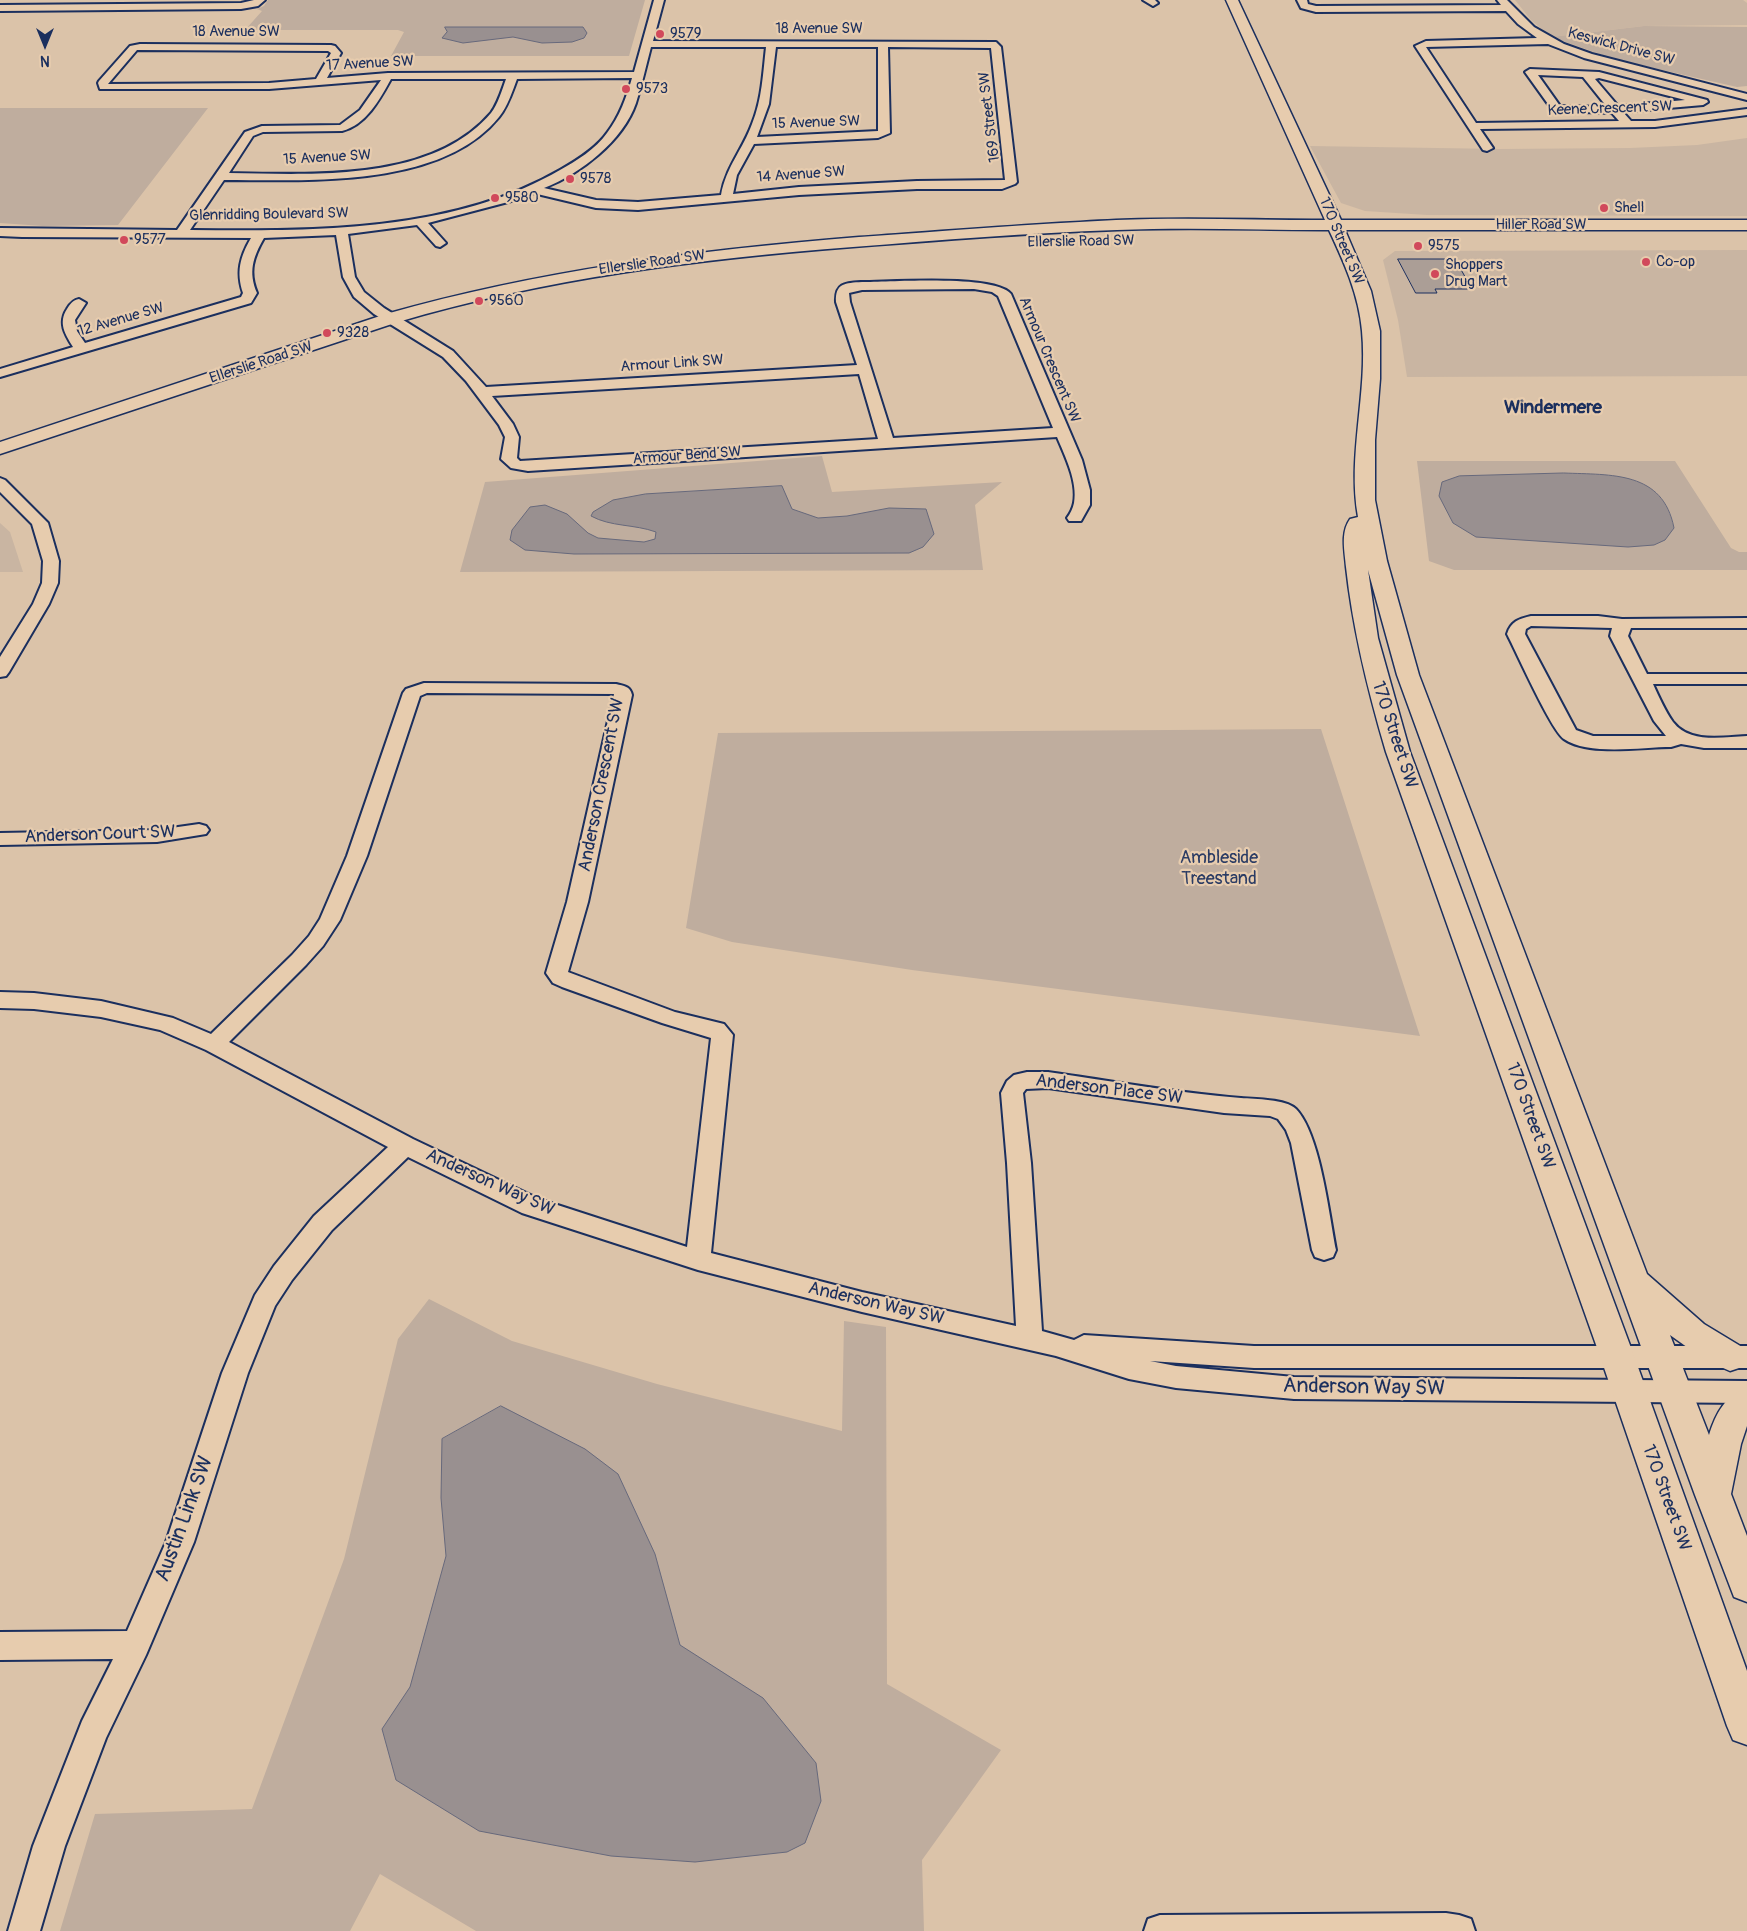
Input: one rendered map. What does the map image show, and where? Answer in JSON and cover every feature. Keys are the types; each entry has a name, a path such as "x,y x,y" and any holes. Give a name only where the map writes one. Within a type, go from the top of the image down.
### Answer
{"main road":[{"name":"170 Street SW","path":"1232,0 1363,291 1371,331 1371,379 1365,450 1365,500 1376,561 1408,675 1747,1585"},
{"path":"1324,202 1333,209 1349,215 1437,225"},
{"name":"Hiller Road SW","path":"1338,233 1437,225 1747,226"},
{"path":"1182,241 1338,233 1345,237 1362,233 1530,232 1568,225"},
{"name":"Ellerslie Road SW","path":"0,448 392,318 448,302 611,268 713,254 1064,227 1338,233"},
{"name":"Hiller Road SW","path":"1338,233 1747,238"},
{"name":"Ellerslie Road SW","path":"820,246 1098,241 1126,238 1314,236 1338,233"},
{"name":"170 Street SW","path":"1365,500 1354,533 1359,594 1366,637 1378,689 1401,761 1617,1356 1747,1726"},
{"path":"1634,1281 1684,1326 1718,1352 1739,1357"},
{"path":"1713,1495 1729,1422 1742,1405 1747,1403"}],"street":[{"name":"Glenridding Boulevard SW","path":"0,232 51,234 260,234 341,231 420,221 488,205 532,189 576,167 604,143 628,112 659,0"},
{"path":"1302,0 1304,6 1316,8 1505,4"},
{"path":"0,8 113,3 255,2"},
{"name":"Keswick Drive SW","path":"1505,4 1523,24 1549,42 1588,56 1747,96"},
{"path":"1487,148 1420,47 1421,45 1549,42"},
{"name":"18 Avenue SW","path":"647,44 994,45"},
{"path":"727,197 728,183 733,169 757,126 765,103 771,44"},
{"name":"15 Avenue SW","path":"749,141 878,135 884,133 883,44"},
{"name":"169 Street SW","path":"994,45 1010,161 1011,182 1009,184"},
{"name":"18 Avenue SW","path":"104,87 103,83 134,48 140,47 331,48 336,52 319,82"},
{"path":"1628,82 1650,71"},
{"path":"1530,72 1599,75 1628,82 1703,102 1615,110 1557,110 1530,72"},
{"name":"15 Avenue SW","path":"220,176 356,174 386,169 434,156 466,141 495,115 513,74"},
{"name":"17 Avenue SW","path":"104,87 269,86 388,76 513,74 639,75"},
{"path":"1599,75 1588,77 1629,125"},
{"path":"181,234 248,136 256,130 334,129 350,124 372,103 388,76"},
{"name":"Keene Crescent SW","path":"1473,126 1629,125 1685,121 1747,112"},
{"name":"14 Avenue SW","path":"532,189 596,204 638,206 727,197 868,187 1009,184"},
{"path":"582,218 596,204"},
{"path":"420,221 440,243"},
{"name":"Armour Bend SW","path":"341,231 349,277 360,294 379,311 448,354 506,424 512,437 509,458 516,465 528,466 1061,432"},
{"name":"12 Avenue SW","path":"0,373 232,304 249,297 244,266 251,248 260,234"},
{"name":"Armour Crescent SW","path":"887,444 843,302 842,291 850,287 862,286 974,286 996,289 1004,294 1074,460 1082,490 1082,505 1075,518"},
{"path":"79,304 72,311 68,322 69,329 81,348"},
{"name":"Armour Link SW","path":"481,392 865,369"},
{"path":"0,483 40,523 52,561 50,583 41,604 0,672"},
{"path":"1747,622 1622,624 1598,621 1531,621 1523,623 1518,628 1516,634 1563,726 1574,738 1600,742 1671,741 1681,738 1706,742 1747,742"},
{"path":"1622,624 1619,636 1663,722 1681,738"},
{"path":"1641,679 1747,679"},
{"name":"Anderson Crescent SW","path":"214,1044 299,960 316,941 330,920 357,856 412,693 424,688 616,689 622,691 624,695 602,781 582,888 569,941 557,973 560,978 570,982 670,1018 716,1030 722,1034 698,1260"},
{"name":"Anderson Court SW","path":"0,838 157,836 199,830"},
{"name":"Anderson Way SW","path":"0,1000 34,1001 101,1009 165,1023 214,1044 405,1144 531,1206 698,1260 862,1302 1056,1345 1129,1368 1238,1384 1294,1388 1747,1392"},
{"name":"Anderson Place SW","path":"1030,1340 1020,1163 1012,1093 1015,1085 1022,1080 1048,1080 1224,1105 1270,1108 1286,1114 1296,1126 1303,1143 1324,1250"},
{"name":"Austin Link SW","path":"24,1931 49,1846 93,1732 136,1645 180,1542 235,1373 264,1302 283,1273 323,1224 405,1144"},
{"name":"Anderson Way SW","path":"1056,1345 1254,1357 1739,1357"},
{"path":"0,1646 136,1645"},
{"path":"1160,1931 1427,1929 1459,1931"}],"shaded area":[{"path":"1515,0 1743,0 1747,3 1747,25 1644,26 1551,37 1531,20"},
{"path":"445,27 583,27 587,33 584,38 572,42 542,43 513,37 463,43 442,38 447,32"},
{"path":"1747,138 1747,216 1427,215 1365,211 1341,203 1310,146 1500,149 1630,148 1697,145"},
{"path":"1747,250 1747,376 1407,377 1398,320 1383,260 1395,251"},
{"path":"1564,473 1617,476 1647,486 1659,496 1668,509 1674,528 1665,540 1654,545 1628,547 1476,537 1453,523 1439,496 1442,482 1459,476"},
{"path":"782,486 792,509 818,518 847,516 889,508 926,509 934,534 923,547 909,553 574,554 525,550 510,540 512,530 530,507 545,505 567,514 588,533 598,538 644,542 655,539 656,532 599,520 591,516 593,512 613,500 645,494"},
{"path":"0,523 10,532 23,572 0,572"},
{"path":"501,1406 585,1449 618,1474 655,1554 680,1645 763,1698 816,1763 821,1801 805,1843 787,1852 695,1862 611,1856 479,1831 396,1780 382,1729 410,1687 446,1556 441,1498 442,1439"}],"green space":[{"path":"268,0 645,0 629,56 391,56 404,32 398,30 245,30 262,11 257,9 264,6"},
{"path":"1644,26 1747,27 1747,86 1737,87 1614,59 1551,37"},
{"path":"0,108 208,108 118,225 43,226 0,223"},
{"path":"822,456 832,492 1002,482 975,505 983,570 460,572 485,482"},
{"path":"1417,461 1675,461 1731,548 1739,552 1747,552 1747,570 1454,570 1429,561"},
{"name":"Ambleside Treestand","path":"1321,729 1420,1036 912,970 732,942 686,928 718,733"},
{"path":"429,1299 512,1341 657,1384 842,1431 844,1321 886,1327 887,1684 1001,1750 922,1860 924,1931 476,1931 380,1874 350,1931 60,1931 95,1814 252,1809 344,1559 398,1339"}],"building":[{"name":"Shoppers Drug Mart","path":"1398,259 1455,259 1472,289 1435,289 1437,293 1416,293"}],"place":[{"name":"9579","path":"660,34"},
{"name":"9573","path":"626,89"},
{"name":"9578","path":"570,179"},
{"name":"9580","path":"495,198"},
{"name":"Shell","path":"1604,208"},
{"name":"9577","path":"124,240"},
{"name":"9575","path":"1418,246"},
{"name":"Co-op","path":"1646,262"},
{"name":"Shoppers Drug Mart","path":"1435,274"},
{"name":"9560","path":"479,301"},
{"name":"9328","path":"327,333"}],"district":[{"name":"Windermere","path":"1553,408"}]}
